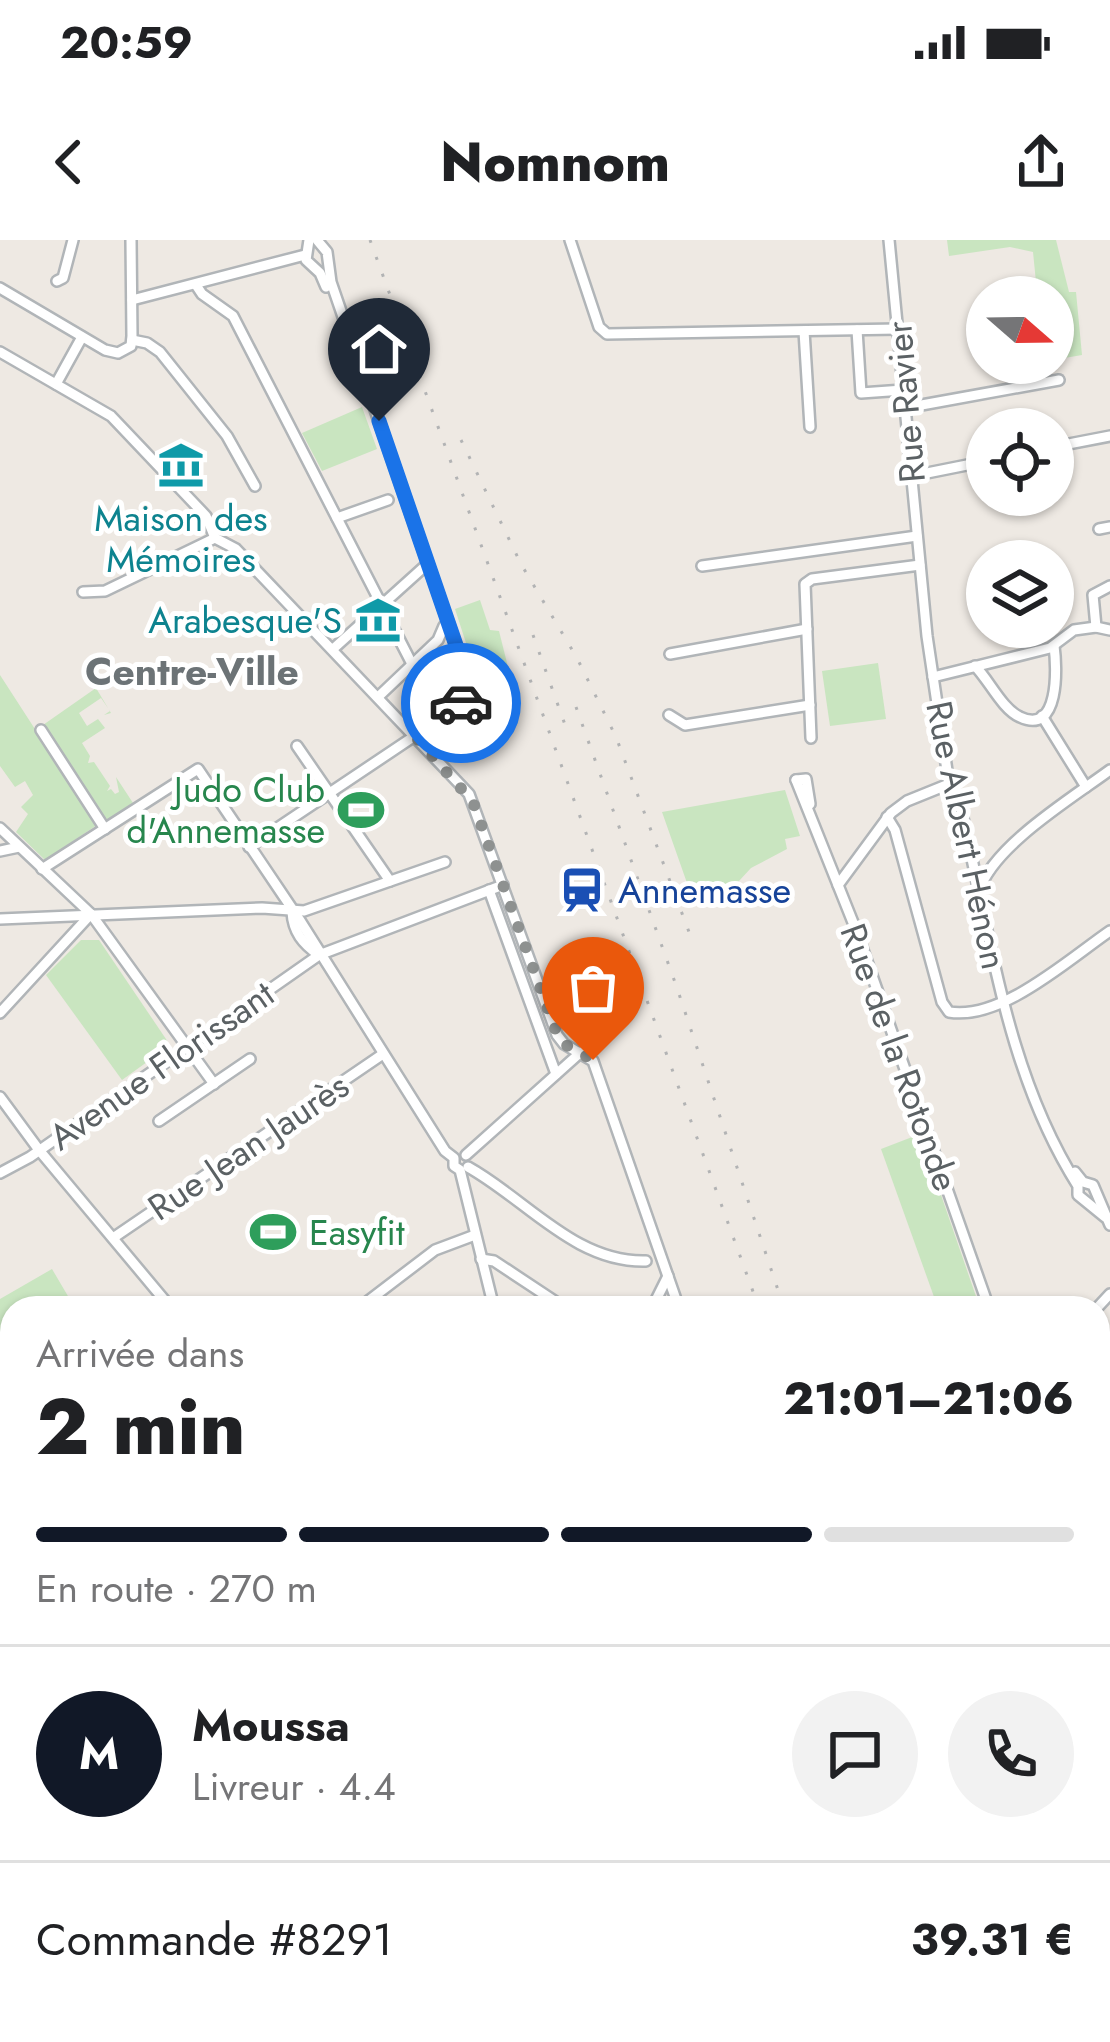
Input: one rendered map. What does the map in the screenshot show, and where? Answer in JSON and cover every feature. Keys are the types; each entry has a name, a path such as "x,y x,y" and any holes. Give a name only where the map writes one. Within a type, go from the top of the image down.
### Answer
{"street":[{"path":"57,281 63,278 73,240"},
{"path":"125,240 131,343"},
{"path":"570,240 599,326 609,334 898,329"},
{"name":"Rue Ravier","path":"889,240 920,565"},
{"path":"132,300 196,285 312,245"},
{"path":"312,245 327,257 331,282 451,647"},
{"path":"249,847 466,695 465,676 323,278 313,266 312,245"},
{"path":"313,266 327,257"},
{"path":"196,285 233,316 412,664"},
{"path":"0,288 113,353 131,343 151,344 227,436 255,486"},
{"path":"857,330 861,393 903,390"},
{"path":"803,331 810,427"},
{"path":"56,384 82,337"},
{"path":"0,368 3,354 109,416 205,514 215,538 236,549 470,796 557,1034 564,1044 593,1060 675,1296"},
{"path":"905,408 1037,384"},
{"path":"1074,444 1110,436"},
{"path":"912,476 966,465"},
{"path":"337,518 388,500"},
{"path":"702,566 917,536"},
{"path":"83,592 105,591 215,538"},
{"path":"811,738 805,588 809,580 920,565"},
{"name":"Rue Albert Hénon","path":"920,565 949,784 958,800 1016,1052 1034,1100 1081,1184 1093,1184 1089,1197 1108,1221"},
{"path":"332,649 424,567"},
{"path":"1096,627 1093,595 1110,586"},
{"path":"1074,632 1096,627 1110,630"},
{"path":"670,654 807,629"},
{"path":"378,697 412,664 451,647"},
{"path":"932,677 1046,648"},
{"path":"975,667 1016,715 1042,716 1051,706 1058,672 1054,648"},
{"path":"669,715 685,725 810,705"},
{"path":"1042,716 1087,788"},
{"path":"41,730 105,829"},
{"path":"297,746 385,867 390,881"},
{"path":"42,869 198,769 445,1151 504,1187 580,1245 619,1259 646,1261"},
{"path":"979,891 987,871 1031,830 1110,770"},
{"name":"Rue de la Rotonde","path":"949,784 912,798 887,817 838,885 985,1296"},
{"path":"809,809 838,885"},
{"path":"887,817 895,830 945,1008 957,1013 1004,1001 1110,931"},
{"path":"0,829 91,914 214,1084"},
{"path":"0,851 19,847"},
{"path":"0,919 258,908 292,912 446,862"},
{"path":"974,869 987,871"},
{"name":"Avenue Florissant","path":"0,1173 319,955 503,885"},
{"path":"490,890 557,1072"},
{"path":"0,1013 91,914"},
{"path":"462,1162 580,1052"},
{"name":"Rue Jean Jaurès","path":"113,1238 382,1054"},
{"path":"159,1121 250,1059"},
{"path":"0,1097 161,1296"},
{"path":"462,1162 491,1296"},
{"path":"375,1296 435,1250 475,1235"},
{"path":"481,1259 494,1261 547,1296"},
{"path":"658,1296 667,1270"}],"green space":[{"path":"947,240 1056,240 1065,276 1035,276 1033,252 1010,247 949,256"},
{"path":"1074,292 1076,292 1082,355 1074,356"},
{"path":"362,407 377,449 322,471 302,433"},
{"path":"480,600 490,630 499,631 508,667 477,677 455,609"},
{"path":"878,663 886,719 830,726 822,671"},
{"path":"0,675 97,825 45,860 16,832 28,814 21,807 33,795 25,781 15,787 0,766"},
{"path":"96,688 109,709 101,698 79,713 87,726 98,719 105,728 82,743 90,756 88,763 94,762 110,786 107,791 119,792 116,777 133,803 106,821 43,725"},
{"path":"785,790 800,836 785,839 787,849 751,868 727,894 693,900 662,812"},
{"path":"81,940 99,940 168,1042 122,1080 46,975"},
{"path":"920,1134 976,1296 934,1296 881,1149"},
{"path":"52,1269 68,1296 5,1296"}],"railway":[{"path":"370,240 755,1296"},
{"path":"461,440 521,564 577,658 616,737 692,940"},
{"path":"533,635 569,736"},
{"path":"576,707 780,1296"}],"way so far":[{"path":"461,703 413,734 470,796 557,1034 564,1044 593,1060"}],"place":[{"name":"Maison des Mémoires","path":"181,465"},
{"name":"Arabesque'S","path":"378,620"},
{"name":"Judo Club d'Annemasse","path":"361,810"},
{"name":"Annemasse","path":"582,890"},
{"name":"Easyfit","path":"273,1232"}],"district":[{"name":"Centre-Ville","path":"192,671"}],"route":[{"path":"379,421 470,686 470,696 461,703"}]}
